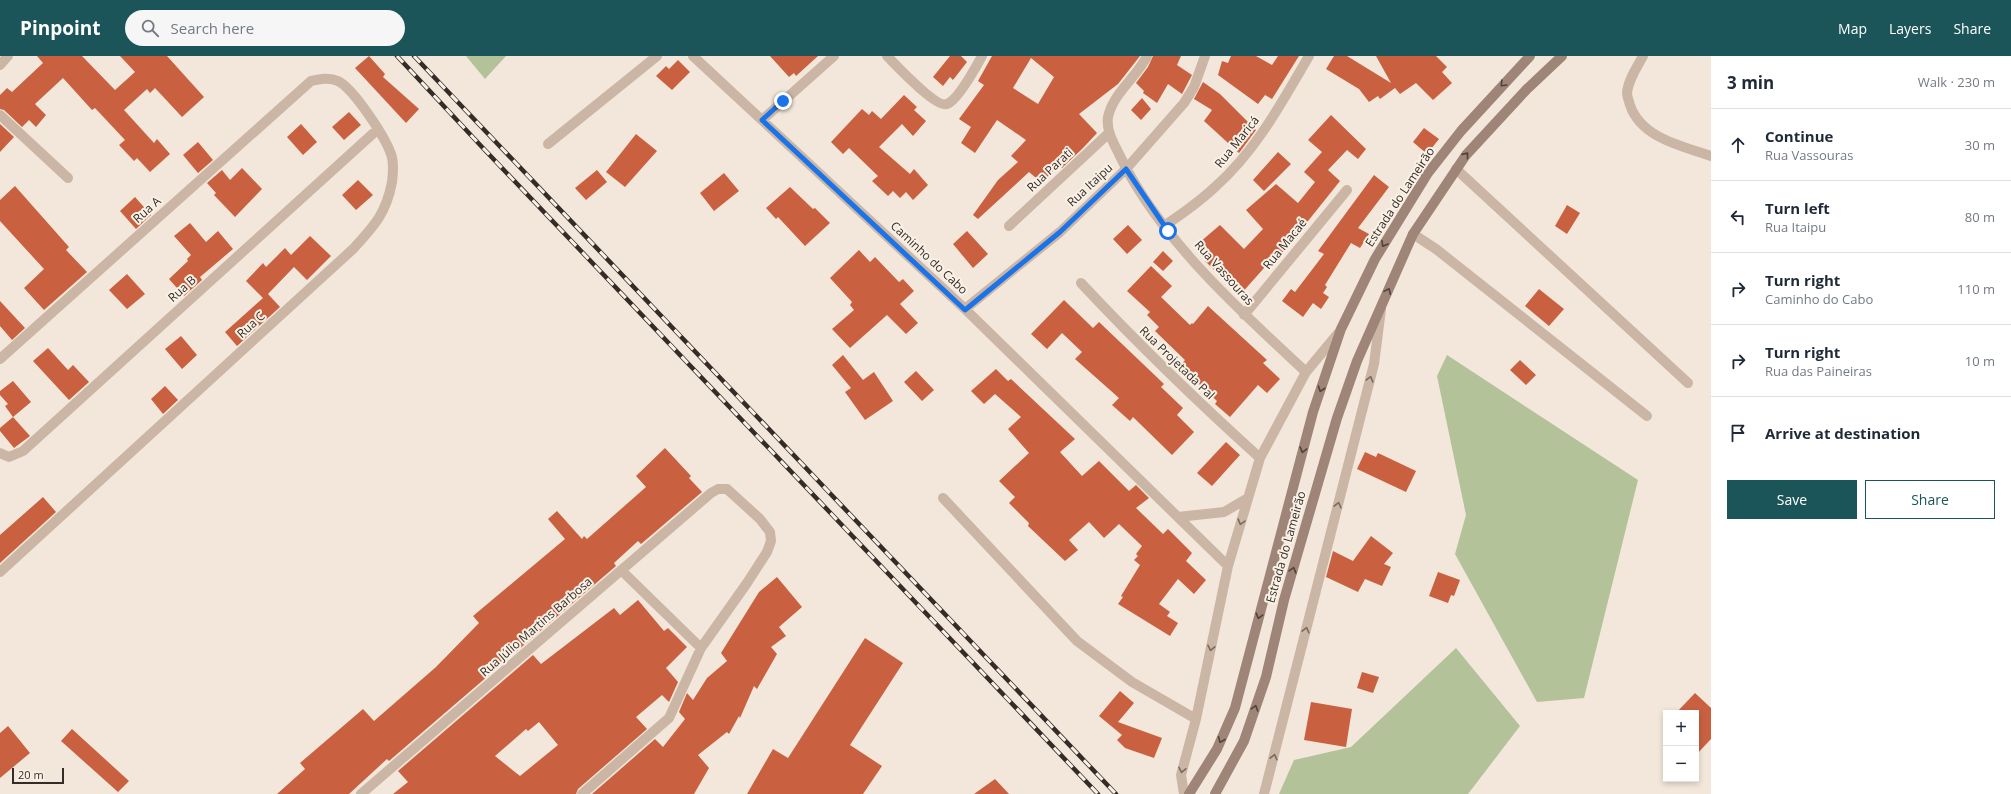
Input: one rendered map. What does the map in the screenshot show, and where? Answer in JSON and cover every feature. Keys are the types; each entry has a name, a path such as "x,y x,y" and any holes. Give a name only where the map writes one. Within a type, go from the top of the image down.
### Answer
{"main road":[{"name":"Estrada do Lameirão","path":"1189,794 1217,749 1235,708 1313,412 1341,329 1375,260 1428,173 1461,130 1530,56"},
{"name":"Estrada do Lameirão","path":"1215,794 1244,741 1263,684 1284,600 1336,418 1357,361 1413,234 1466,155 1527,89 1562,56"}],"street":[{"path":"0,65 8,56"},
{"path":"548,144 656,56"},
{"name":"Caminho do Cabo","path":"693,56 965,310 1228,566"},
{"path":"762,120 834,56"},
{"path":"887,56 927,93 941,103 945,104 949,103 963,88 982,56"},
{"name":"Rua Vassouras","path":"1148,56 1143,65 1119,94 1108,118 1109,133 1126,169 1164,226 1244,315 1306,372"},
{"name":"Rua Itaipu","path":"965,310 1060,232 1126,169 1184,103 1194,87 1205,56"},
{"name":"Rua Maricá","path":"1164,226 1216,187 1241,160 1275,114 1308,56"},
{"path":"1643,56 1631,81 1627,94 1633,112 1654,134 1672,143 1711,156"},
{"name":"Rua C","path":"0,572 347,255 379,221 392,182 392,155 378,129 348,89 329,78 311,81"},
{"name":"Rua A","path":"0,359 311,81"},
{"path":"0,115 68,178"},
{"name":"Rua B","path":"0,453 9,457 23,451 378,129"},
{"name":"Rua Parati","path":"1009,226 1109,133"},
{"path":"1456,169 1688,383"},
{"name":"Rua Macaé","path":"1244,315 1347,190"},
{"path":"1413,234 1436,250 1647,416"},
{"name":"Rua Projetada Pal","path":"1081,283 1136,341 1209,412 1260,458"},
{"name":"Estrada do Lameirão","path":"1264,794 1374,364 1381,306"},
{"name":"Estrada do Lameirão","path":"1184,794 1181,775 1196,720 1228,566 1260,458 1306,372 1341,329"},
{"name":"Rua Júlio Martins Barbosa","path":"361,794 710,493 722,489 730,491 760,519 770,532 771,541 767,552 747,584 701,648"},
{"path":"943,498 1077,641 1132,682 1196,720"},
{"path":"1178,517 1224,512 1248,498"},
{"path":"582,794 669,718 701,648 621,570"}],"green space":[{"path":"466,56 506,56 485,79"},
{"path":"1447,355 1638,480 1584,698 1537,702 1455,554 1466,515 1437,376"},
{"path":"1456,648 1520,726 1468,794 1279,794 1294,760 1351,747"}],"building":[{"path":"37,56 82,56 115,90 135,72 120,56 167,56 204,97 182,117 155,88 150,93 147,89 124,110 154,143 157,139 170,154 150,172 137,158 134,161 119,145 125,140 95,108 92,110 63,78 35,104 46,115 36,127 29,120 22,127 4,110 0,109 0,95 7,88 12,92 43,63"},
{"path":"369,56 385,74 383,77 419,109 406,123 355,68"},
{"path":"770,56 818,56 796,76 794,73 789,77"},
{"path":"950,56 961,56 967,62 953,80 950,77 943,86 933,77"},
{"path":"992,56 1140,56 1118,84 1079,114 1097,133 1083,148 1062,168 1058,165 1042,183 1029,172 978,219 973,215 998,180 1018,162 1011,156 1026,140 997,120 975,153 961,143 971,127 959,119 984,85 978,81","holes":["1031,58 1054,77 1038,104 1013,88"]},
{"path":"1153,56 1181,56 1177,65 1192,75 1182,94 1168,84 1157,103 1143,93 1144,91 1136,83 1148,67"},
{"path":"1231,56 1256,56 1272,65 1278,56 1299,56 1272,99 1265,95 1258,104 1218,75 1222,61 1228,63"},
{"path":"1334,56 1347,56 1391,83 1376,56 1436,56 1447,67 1442,72 1452,83 1433,100 1416,83 1400,94 1395,88 1380,99 1378,96 1369,102 1359,89 1326,69"},
{"path":"678,60 690,72 672,90 656,76 666,66 669,69"},
{"path":"1203,82 1220,94 1256,130 1239,153 1204,121 1212,110 1194,99"},
{"path":"904,95 917,107 914,110 926,121 913,136 902,124 879,147 910,174 914,169 928,185 913,200 906,192 900,198 893,191 888,196 872,181 878,176 849,148 843,154 831,142 862,109 869,115 872,111 881,119"},
{"path":"1142,98 1151,109 1141,120 1131,110"},
{"path":"349,112 361,125 344,140 332,127"},
{"path":"1331,115 1366,149 1358,159 1347,150 1328,170 1340,181 1276,261 1273,258 1240,295 1205,261 1212,255 1200,242 1220,225 1244,249 1263,229 1246,210 1276,184 1298,203 1315,182 1304,172 1322,152 1308,140"},
{"path":"0,124 14,137 0,152"},
{"path":"301,124 317,142 303,155 287,137"},
{"path":"1424,128 1439,139 1427,154 1413,142"},
{"path":"636,134 657,151 625,187 606,172"},
{"path":"198,142 213,160 198,173 183,155"},
{"path":"1278,152 1291,164 1264,191 1253,180"},
{"path":"242,168 262,189 235,217 214,195 216,193 207,183 222,170 230,180"},
{"path":"597,170 607,182 586,200 575,188"},
{"path":"724,173 739,191 714,211 700,193"},
{"path":"1374,175 1389,187 1358,228 1369,234 1360,248 1351,243 1325,285 1327,287 1323,293 1329,297 1321,309 1313,303 1303,317 1282,301 1291,289 1295,292 1324,254 1318,251"},
{"path":"358,180 373,195 356,210 342,195"},
{"path":"15,186 69,247 66,250 87,272 44,310 24,288 44,269 0,221 0,200"},
{"path":"790,187 830,223 805,246 778,217 776,219 766,208"},
{"path":"135,197 151,215 136,229 120,211"},
{"path":"1567,205 1580,213 1567,234 1555,226"},
{"path":"190,223 206,242 218,231 233,249 200,277 202,280 184,296 169,279 188,261 187,259 191,255 174,236"},
{"path":"1128,225 1142,240 1127,254 1113,239"},
{"path":"967,231 988,254 973,268 953,244"},
{"path":"310,236 331,256 307,280 294,267 268,294 280,307 237,346 225,332 263,298 246,281 263,263 266,267 285,248 291,255"},
{"path":"859,250 870,262 875,257 899,282 903,279 914,291 900,304 918,323 906,334 887,315 850,348 832,329 854,310 850,305 852,302 830,278"},
{"path":"1163,251 1173,261 1163,271 1153,262"},
{"path":"1151,266 1172,286 1161,297 1190,325 1192,323 1193,324 1208,306 1267,360 1263,363 1280,379 1267,393 1258,385 1230,417 1215,404 1217,401 1180,366 1185,360 1155,331 1159,327 1147,315 1150,312 1127,291"},
{"path":"127,274 145,294 127,309 109,290"},
{"path":"1539,289 1564,309 1549,326 1525,306"},
{"path":"1064,300 1093,328 1099,322 1164,384 1161,387 1183,408 1177,415 1194,432 1172,455 1133,417 1130,421 1112,405 1119,398 1075,359 1082,352 1062,333 1047,349 1031,334"},
{"path":"0,301 25,328 12,340 0,326"},
{"path":"181,336 197,355 182,369 165,349"},
{"path":"48,348 68,370 73,365 89,382 69,400 33,361"},
{"path":"843,355 863,380 874,372 893,401 865,420 845,392 851,388 832,365"},
{"path":"1520,360 1536,375 1526,385 1510,370"},
{"path":"996,369 1008,381 1011,379 1075,439 1060,452 1082,476 1099,461 1129,491 1136,485 1149,498 1136,508 1163,534 1168,529 1192,553 1186,561 1206,580 1194,594 1178,579 1159,604 1170,612 1167,616 1178,623 1170,636 1118,604 1123,597 1121,596 1140,565 1134,560 1138,556 1136,554 1142,546 1119,524 1104,538 1089,522 1069,540 1078,550 1065,561 1028,526 1029,523 1009,503 1015,497 999,481 1029,453 1008,429 1021,417 995,394 984,404 971,391"},
{"path":"916,371 934,390 922,401 904,382"},
{"path":"13,381 31,402 13,417 5,406 8,404 0,395 0,391"},
{"path":"165,386 178,400 163,414 151,399"},
{"path":"13,417 30,436 14,448 0,431 0,428"},
{"path":"1226,442 1240,455 1212,486 1197,473"},
{"path":"665,448 691,476 689,478 702,492 641,544 638,541 614,563 616,566 389,761 387,759 349,794 277,794 305,769 300,763 363,709 374,721 436,667 479,623 473,616 565,539 548,519 557,511 582,539 584,536 587,539 646,487 636,476"},
{"path":"1365,452 1376,457 1378,453 1416,471 1406,492 1357,469"},
{"path":"43,497 56,512 0,563 0,535"},
{"path":"1371,536 1393,553 1384,564 1391,567 1382,586 1365,579 1358,592 1326,577 1333,551 1353,561"},
{"path":"1438,572 1460,580 1454,596 1451,595 1448,603 1429,596"},
{"path":"777,577 802,607 779,627 786,636 771,647 777,654 757,689 754,686 740,718 739,716 729,734 727,732 698,755 709,768 694,794 592,794 655,739 663,747 685,719 679,712 687,693 693,700 707,678 727,661 721,653 759,592"},
{"path":"638,600 664,631 668,628 687,647 666,668 678,682 669,702 662,695 636,717 647,729 578,789 576,794 393,794 408,782 398,771 533,655 541,664 614,608 620,615","holes":["539,722 558,745 520,776 495,756 526,729 528,731"]},
{"path":"865,638 903,663 850,745 882,766 863,794 747,794 773,749 788,758"},
{"path":"1362,672 1379,677 1373,693 1357,688"},
{"path":"1120,691 1134,703 1118,722 1162,738 1154,758 1125,748 1117,740 1122,735 1099,716"},
{"path":"1695,693 1711,708 1711,739 1699,752 1699,710 1679,710"},
{"path":"1311,702 1352,709 1346,747 1304,740"},
{"path":"8,726 30,753 0,778 0,733"},
{"path":"72,729 129,781 118,792 61,741"},
{"path":"995,779 1009,794 974,794"}],"railway":[{"path":"397,56 1098,794"},
{"path":"414,56 1116,794"}],"route":[{"path":"783,101 762,120 965,310 1060,232 1126,169 1168,231"}]}
